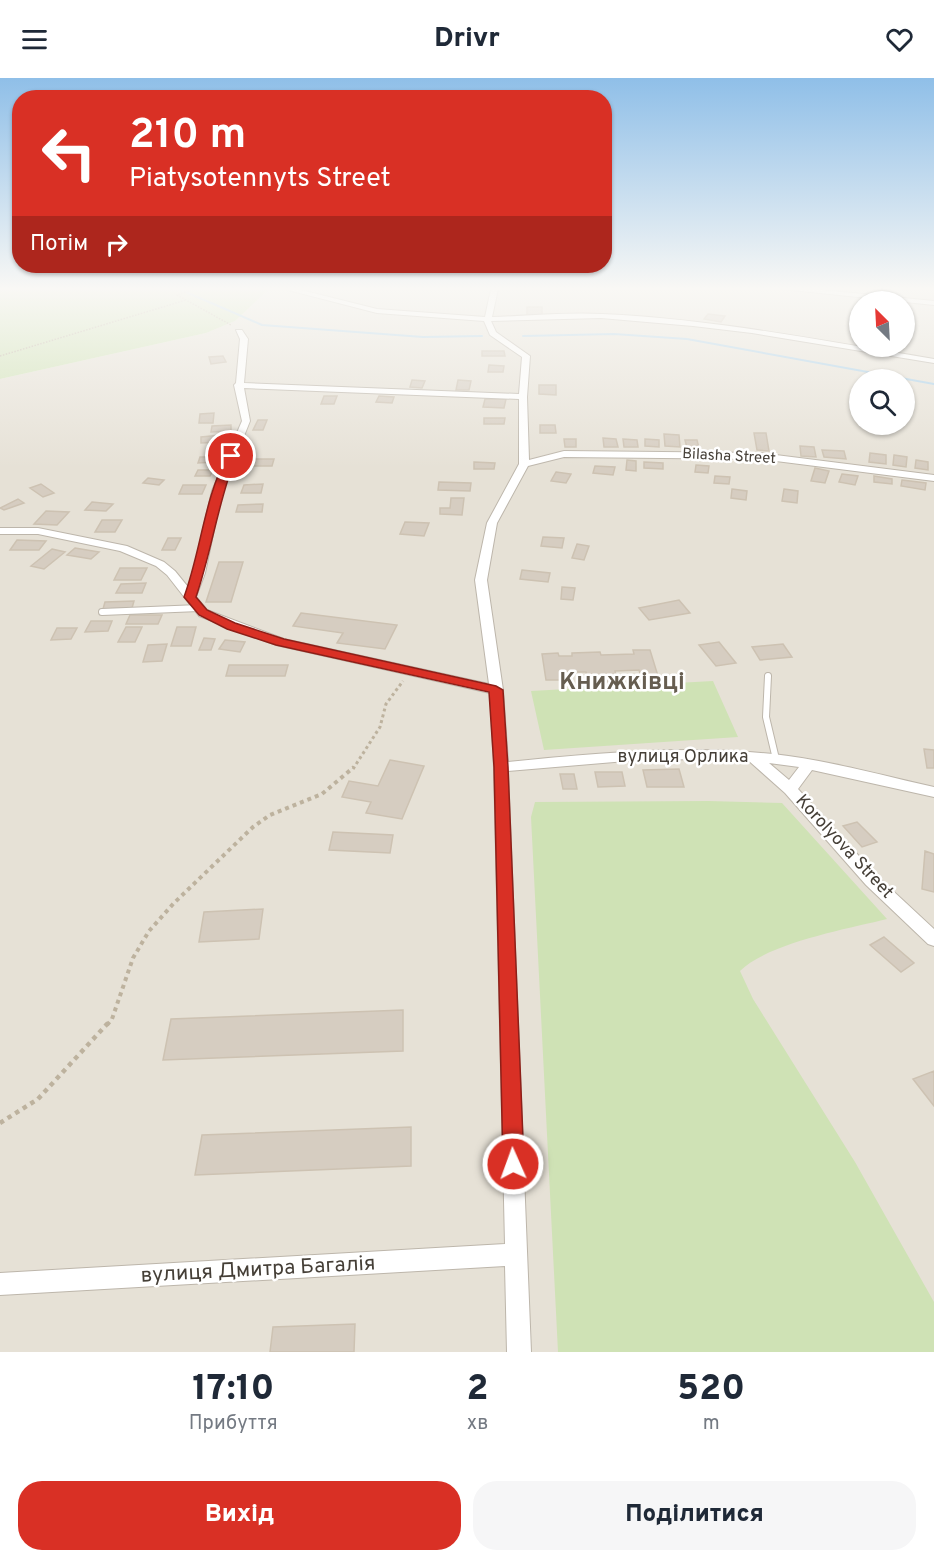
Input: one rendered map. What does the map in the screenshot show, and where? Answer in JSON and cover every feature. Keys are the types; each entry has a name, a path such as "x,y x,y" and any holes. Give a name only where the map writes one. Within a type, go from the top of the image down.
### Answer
{"street":[{"path":"190,597 199,573 217,491 246,421 239,403 238,385 243,348"},
{"path":"515,348 526,356 523,397 524,464 492,523 481,580 496,690 501,767 519,1352"},
{"path":"858,348 934,361"},
{"path":"238,385 523,397"},
{"name":"Bilasha Street","path":"524,464 564,454 760,456 934,477"},
{"path":"0,531 38,531 123,548 160,564 171,573 203,613 231,626 280,642 496,690"},
{"name":"вулиця Орлика","path":"501,767 658,754 753,757 808,765 934,792"},
{"name":"Korolyova Street","path":"753,757 790,789 872,881 934,939"},
{"path":"790,789 808,765"},
{"name":"вулиця Дмитра Багалія","path":"0,1284 516,1254"}],"lane":[{"path":"102,612 199,608"},
{"path":"768,676 766,717 776,759"}],"path":[{"path":"0,356 25,348"},
{"path":"0,1123 38,1099 112,1019 133,958 148,931 174,903 253,827 270,815 322,794 357,765 380,727 386,704 398,685 413,672"}],"shaded area":[{"path":"137,348 849,348 849,357 915,357 915,348 934,348 934,1352 0,1352 0,379"}],"green space":[{"path":"0,348 137,348 0,379"},
{"path":"713,681 738,737 544,750 531,691"},
{"path":"535,802 782,803 887,919 830,932 788,945 769,952 740,971 753,999 855,1162 934,1302 934,1352 558,1352 531,817"}],"building":[{"path":"482,351 504,351 505,356 482,356"},
{"path":"223,356 226,362 211,364 209,357"},
{"path":"489,365 504,366 503,372 488,372"},
{"path":"412,380 425,381 422,388 410,387"},
{"path":"458,380 471,381 469,390 456,390"},
{"path":"539,385 556,385 556,395 539,394"},
{"path":"324,396 337,396 334,404 321,404"},
{"path":"379,396 394,397 392,403 376,402"},
{"path":"485,399 506,399 504,408 483,407"},
{"path":"214,413 213,423 199,423 200,414"},
{"path":"484,418 505,418 504,424 484,424"},
{"path":"258,420 267,420 263,430 253,430"},
{"path":"231,425 231,431 211,432 212,426"},
{"path":"540,425 555,425 556,433 540,433"},
{"path":"754,433 766,433 769,451 757,450"},
{"path":"664,434 679,435 680,447 665,446"},
{"path":"221,435 221,442 201,443 201,437"},
{"path":"603,438 616,439 618,447 604,447"},
{"path":"564,439 576,439 576,447 565,447"},
{"path":"623,439 637,440 638,447 624,447"},
{"path":"645,439 659,440 659,447 645,446"},
{"path":"685,440 697,440 699,448 687,448"},
{"path":"800,446 814,447 816,457 801,456"},
{"path":"822,450 844,451 846,459 824,457"},
{"path":"870,453 886,455 886,464 869,462"},
{"path":"894,455 907,457 906,467 893,465"},
{"path":"200,457 217,457 216,462 198,463"},
{"path":"249,459 274,459 272,466 247,466"},
{"path":"627,460 636,461 636,471 626,470"},
{"path":"916,460 928,462 928,470 915,468"},
{"path":"474,462 495,463 494,469 474,469"},
{"path":"644,462 663,463 663,469 644,468"},
{"path":"696,465 709,466 708,473 695,472"},
{"path":"595,466 615,467 613,475 593,473"},
{"path":"815,468 829,471 825,483 811,481"},
{"path":"198,470 213,470 210,476 195,476"},
{"path":"556,472 571,474 566,483 551,481"},
{"path":"842,474 858,476 855,485 839,482"},
{"path":"715,476 730,477 729,484 714,483"},
{"path":"874,476 892,479 892,484 874,482"},
{"path":"148,478 164,480 159,485 143,483"},
{"path":"902,480 926,483 925,490 901,486"},
{"path":"439,482 471,483 470,491 438,490"},
{"path":"41,484 54,493 43,497 30,488"},
{"path":"263,484 261,493 241,493 244,485"},
{"path":"183,485 206,485 202,494 179,494"},
{"path":"732,489 747,491 746,500 731,498"},
{"path":"784,489 798,491 797,503 782,501"},
{"path":"451,498 464,498 462,515 440,514 440,508 450,508"},
{"path":"18,499 24,503 4,510 0,508"},
{"path":"92,502 113,504 106,511 85,510"},
{"path":"263,504 262,512 236,512 238,505"},
{"path":"46,511 69,512 57,525 34,524"},
{"path":"102,520 122,520 115,532 95,532"},
{"path":"405,522 429,523 424,536 400,534"},
{"path":"543,537 564,538 562,548 541,546"},
{"path":"168,538 181,538 175,550 162,550"},
{"path":"17,540 46,541 39,550 10,550"},
{"path":"577,544 589,546 584,560 572,558"},
{"path":"75,548 99,552 91,559 67,555"},
{"path":"52,549 65,552 44,569 31,566"},
{"path":"219,562 243,562 231,602 206,602"},
{"path":"120,568 147,568 141,580 114,580"},
{"path":"522,570 550,573 548,582 520,579"},
{"path":"146,583 142,593 116,593 121,584"},
{"path":"562,587 575,588 573,600 561,599"},
{"path":"679,600 690,613 649,620 639,608"},
{"path":"134,601 132,608 103,609 105,602"},
{"path":"301,613 397,625 385,649 337,643 343,633 293,626"},
{"path":"130,615 162,615 158,624 126,624"},
{"path":"91,621 112,621 108,631 85,632"},
{"path":"126,627 142,627 135,642 118,642"},
{"path":"177,627 196,627 191,646 171,646"},
{"path":"57,628 77,628 71,639 51,640"},
{"path":"204,638 215,639 211,650 199,650"},
{"path":"225,640 245,642 240,652 219,649"},
{"path":"719,642 736,663 716,666 699,645"},
{"path":"167,644 162,661 143,662 148,645"},
{"path":"783,644 792,657 760,660 752,647"},
{"path":"633,650 650,650 658,676 641,677 639,670 615,671 618,683 589,684 586,672 562,672 563,680 546,680 542,654 558,653 559,656 572,656 572,653 600,652 601,655 634,654"},
{"path":"229,665 288,665 285,676 226,676"},
{"path":"924,749 934,750 934,768 927,768"},
{"path":"390,760 424,766 402,819 366,813 371,802 342,797 349,781 378,786"},
{"path":"679,769 684,787 647,787 643,770"},
{"path":"595,772 622,772 625,786 598,787"},
{"path":"560,774 574,774 577,789 563,789"},
{"path":"857,822 877,842 862,847 843,826"},
{"path":"333,832 393,835 390,853 329,850"},
{"path":"925,851 934,854 934,892 922,889"},
{"path":"263,909 259,939 199,942 204,912"},
{"path":"884,937 914,963 901,972 870,945"},
{"path":"403,1010 403,1051 163,1060 171,1019"},
{"path":"934,1071 934,1106 913,1079"},
{"path":"411,1127 411,1166 195,1175 202,1135"},
{"path":"355,1324 354,1352 270,1352 273,1327"}],"waterway":[{"path":"739,348 934,384"}],"district":[{"name":"Книжківці","path":"622,683"}],"route":[{"path":"231,456 217,491 199,573 190,597 203,613 231,626 280,642 496,690 501,767 513,1164"}]}
